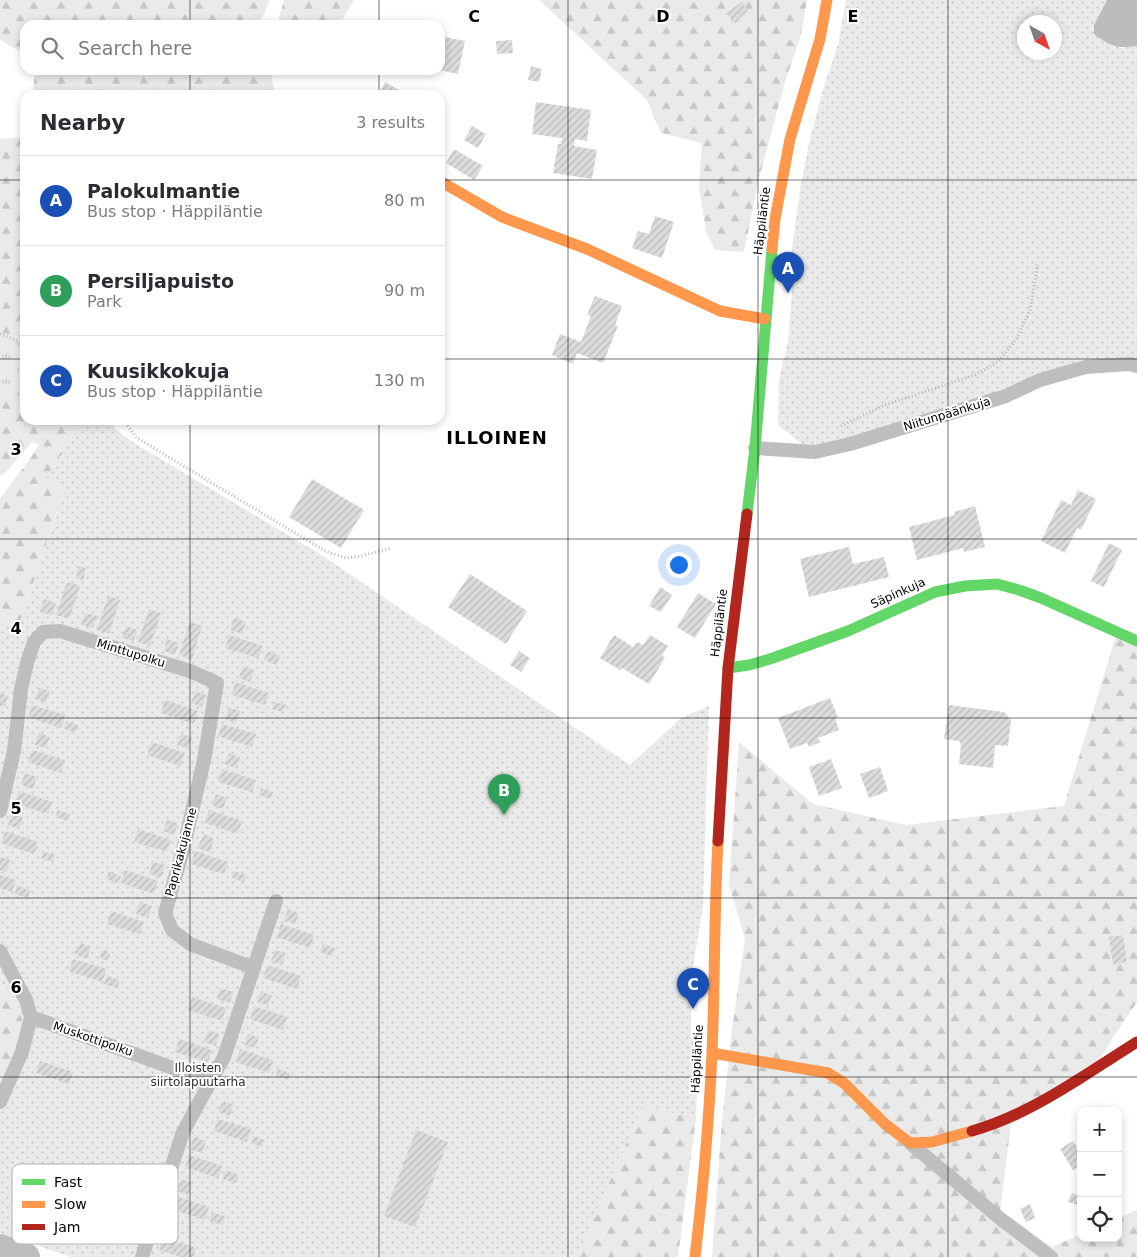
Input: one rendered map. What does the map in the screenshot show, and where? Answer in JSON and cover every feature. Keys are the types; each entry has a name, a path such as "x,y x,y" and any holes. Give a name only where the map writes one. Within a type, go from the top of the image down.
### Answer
{"street":[{"name":"Häppiläntie","path":"695,1257 702,1197 712,1053 715,901 728,668 755,448 775,219 790,139 820,39 826,0"},
{"path":"445,184 502,217 587,249 720,311 765,319"},
{"name":"Säpinkuja","path":"728,668 770,659 848,631 935,592 965,586 996,584 1019,590 1137,641"},
{"path":"712,1053 828,1073 844,1083 885,1124 910,1143 932,1142 994,1125 1048,1098 1137,1042"},
{"path":"0,1248 26,1257"}],"lane":[{"name":"Niitunpäänkuja","path":"755,448 815,452 850,444 1006,396 1040,380 1086,368 1130,364 1137,366"},
{"name":"Minttupolku","path":"0,811 14,751 21,689 27,662 34,642 43,632 60,631 190,671 217,683"},
{"name":"Paprikakujanne","path":"217,683 202,769 183,850 165,913 172,930 190,944 254,968"},
{"path":"173,1164 183,1132 224,1057 276,901"},
{"path":"0,951 26,1000 31,1018 22,1052 0,1102"},
{"name":"Muskottipolku","path":"31,1018 212,1082"},
{"path":"910,1143 1002,1220 1051,1257"},
{"path":"142,1257 146,1244"}],"path":[{"path":"836,429 885,405 975,375 999,361 1017,338 1030,310 1038,263"},
{"path":"0,334 20,342"},
{"path":"127,425 137,438 325,551 346,558 392,548"}],"green space":[{"path":"0,0 270,0 261,20 20,20 20,51 0,40"},
{"path":"284,0 354,0 342,20 278,20"},
{"path":"539,0 807,0 801,35 785,82 758,182 744,252 715,250 706,231 699,187 702,143 661,133 647,100"},
{"path":"846,0 1107,0 1094,25 1120,48 1137,46 1137,359 1130,357 1003,390 848,438 814,445 803,445 778,425 779,379 788,342 792,293 791,256 800,190 809,143 822,93 838,44"},
{"path":"35,75 272,75 273,86 276,90 33,90"},
{"path":"20,137 20,338 0,332 0,139"},
{"path":"0,332 20,338 20,399 0,393"},
{"path":"0,393 20,399 20,425 83,425 46,477 64,490 20,623 0,628 0,499 39,444 32,442 6,472 0,476"},
{"name":"Illoisten siirtolapuutarha","path":"82,425 113,425 115,429 134,443 323,556 630,765 681,718 709,706 703,906 691,979 691,1035 698,1058 696,1119 643,1105 577,1257 71,1257 33,1244 178,1244 178,1164 12,1164 12,1237 0,1233 0,1090 19,1046 23,1022 19,1009 0,974 0,628 20,623 64,491 46,477"},
{"path":"1117,632 1137,641 1137,1002 1086,1083 1011,1124 1000,1211 1052,1247 1077,1236 1077,1242 1122,1242 1122,1216 1137,1210 1137,1257 712,1257 721,1132 731,1037 745,938 729,885 739,742 813,804 906,825 1064,806"},
{"path":"0,974 18,1007 22,1019 22,1027 19,1045 0,1090"},
{"path":"643,1104 696,1119 678,1257 577,1257"}],"shaded area":[{"path":"1107,0 1137,0 1137,46 1114,46 1094,34 1094,25"}],"building":[{"path":"742,2 748,10 735,23 726,13"},
{"path":"445,37 465,41 458,74 445,71"},
{"path":"512,40 513,53 497,54 496,41"},
{"path":"531,66 542,69 539,82 528,80"},
{"path":"385,82 399,90 381,90"},
{"path":"536,102 591,110 587,141 575,139 574,146 597,150 592,179 553,173 558,144 561,144 562,138 532,134"},
{"path":"472,126 486,134 478,148 464,140"},
{"path":"454,149 483,166 474,180 446,163"},
{"path":"655,216 674,222 662,258 632,248 638,231 649,234"},
{"path":"595,296 622,306 615,325 618,326 603,363 577,353 573,364 552,355 560,334 581,342 591,316 587,315"},
{"path":"312,479 364,510 341,548 289,517"},
{"path":"1078,490 1096,499 1081,530 1077,528 1065,553 1041,541 1061,500 1071,505"},
{"path":"975,506 985,547 964,552 963,548 917,560 909,527 955,515 954,512"},
{"path":"1109,543 1122,550 1104,587 1091,581"},
{"path":"849,547 853,564 884,557 889,577 809,597 800,559"},
{"path":"79,566 86,568 83,580 76,578"},
{"path":"470,574 527,611 506,644 448,607"},
{"path":"67,582 80,586 69,619 56,615"},
{"path":"660,587 672,595 661,612 649,606"},
{"path":"698,593 716,604 695,638 677,627"},
{"path":"108,596 120,600 109,634 97,630"},
{"path":"44,599 56,603 52,615 40,612"},
{"path":"149,609 161,613 150,646 138,642"},
{"path":"85,613 97,616 93,628 81,625"},
{"path":"234,618 246,622 242,634 230,630"},
{"path":"190,622 202,626 192,660 179,655"},
{"path":"126,626 137,630 134,641 122,638"},
{"path":"229,635 263,646 258,658 225,648"},
{"path":"614,635 633,647 637,642 643,645 650,635 668,646 662,656 665,658 649,684 600,658"},
{"path":"167,639 179,643 175,655 164,651"},
{"path":"267,651 280,656 276,665 264,660"},
{"path":"519,651 530,658 521,672 510,665"},
{"path":"243,666 254,670 250,682 239,678"},
{"path":"235,682 269,693 265,705 232,695"},
{"path":"39,688 50,691 46,703 35,699"},
{"path":"195,691 206,695 202,707 191,703"},
{"path":"0,693 8,696 5,707 0,706"},
{"path":"830,698 838,717 835,718 839,730 818,738 820,742 809,747 807,743 790,749 778,718"},
{"path":"165,700 198,711 194,724 161,713"},
{"path":"274,702 286,705 283,712 272,709"},
{"path":"32,705 65,715 61,728 28,717"},
{"path":"949,705 1004,712 1011,720 1008,746 995,745 993,768 959,764 961,744 959,741 944,739"},
{"path":"229,708 240,711 236,723 225,719"},
{"path":"66,721 78,725 76,732 64,729"},
{"path":"222,724 256,734 252,747 218,736"},
{"path":"39,733 50,737 46,748 35,745"},
{"path":"181,734 192,737 188,749 177,745"},
{"path":"152,742 185,753 180,766 147,755"},
{"path":"32,750 65,760 61,773 28,762"},
{"path":"229,753 240,757 237,768 224,764"},
{"path":"831,759 842,788 819,796 809,767"},
{"path":"880,767 888,791 869,798 860,774"},
{"path":"222,769 256,780 252,792 218,782"},
{"path":"25,773 37,777 33,789 21,785"},
{"path":"261,788 273,792 271,799 259,795"},
{"path":"19,791 52,802 48,814 14,803"},
{"path":"216,794 227,798 223,809 212,805"},
{"path":"57,810 70,814 67,821 56,817"},
{"path":"209,810 242,821 238,834 205,823"},
{"path":"11,813 23,817 19,829 8,825"},
{"path":"167,820 178,823 174,835 163,831"},
{"path":"138,829 171,840 167,852 134,842"},
{"path":"5,831 38,842 34,854 1,843"},
{"path":"204,834 214,839 210,852 197,848"},
{"path":"43,851 55,855 53,862 41,858"},
{"path":"195,851 228,862 224,874 191,864"},
{"path":"0,857 10,860 6,872 0,870"},
{"path":"153,862 165,865 161,877 149,874"},
{"path":"125,870 158,881 154,894 121,883"},
{"path":"234,871 246,875 244,882 232,878"},
{"path":"109,872 121,876 118,883 106,879"},
{"path":"0,875 16,880 12,892 0,888"},
{"path":"17,885 30,891 28,898 15,894"},
{"path":"140,902 152,906 148,918 136,914"},
{"path":"288,909 299,913 295,924 284,921"},
{"path":"111,911 144,922 140,934 107,924"},
{"path":"281,924 314,935 310,948 277,937"},
{"path":"1123,935 1127,962 1113,964 1109,937"},
{"path":"80,943 91,947 87,959 74,954 78,950"},
{"path":"323,944 335,948 332,956 320,952"},
{"path":"106,950 110,954 109,959 103,960 100,956 101,951"},
{"path":"275,950 286,953 282,965 271,961"},
{"path":"73,959 107,969 102,982 69,971"},
{"path":"267,965 301,976 297,989 263,978"},
{"path":"107,975 120,981 117,988 104,984"},
{"path":"220,988 233,992 230,1003 217,999"},
{"path":"261,991 272,995 268,1006 257,1002"},
{"path":"192,997 226,1008 222,1021 188,1010"},
{"path":"254,1006 287,1017 283,1030 250,1019"},
{"path":"208,1030 219,1034 216,1046 204,1042"},
{"path":"248,1034 259,1037 255,1048 244,1045"},
{"path":"179,1039 212,1050 208,1062 175,1052"},
{"path":"240,1049 273,1060 269,1073 236,1062"},
{"path":"40,1061 73,1072 69,1084 36,1073"},
{"path":"278,1069 290,1073 288,1080 276,1076"},
{"path":"222,1101 233,1104 230,1116 218,1112"},
{"path":"218,1119 251,1129 247,1142 214,1131"},
{"path":"416,1130 448,1142 415,1227 384,1216"},
{"path":"253,1136 265,1140 262,1147 251,1143"},
{"path":"194,1137 206,1141 202,1153 190,1149"},
{"path":"1073,1141 1077,1147 1077,1168 1073,1170 1060,1149"},
{"path":"189,1155 222,1166 218,1178 185,1167"},
{"path":"226,1170 239,1175 236,1183 223,1179"},
{"path":"181,1179 192,1183 188,1195 178,1191"},
{"path":"1072,1193 1077,1195 1077,1205 1068,1202"},
{"path":"178,1197 209,1207 205,1220 178,1211"},
{"path":"1030,1204 1035,1218 1026,1222 1020,1209"},
{"path":"212,1212 225,1216 222,1225 209,1221"},
{"path":"178,1242 196,1248 193,1257 181,1257 159,1250 161,1244 178,1244"}],"traffic: fast":[{"path":"747,514 755,448 772,249"},
{"path":"728,668 770,659 848,631 935,592 965,586 997,584 1019,590 1137,641"}],"traffic: slow":[{"path":"772,249 775,219 790,139 820,39 827,0"},
{"path":"445,184 502,217 587,249 720,311 765,319"},
{"path":"695,1257 711,1078 718,841"},
{"path":"712,1053 828,1073 844,1083 885,1124 910,1143 932,1142 972,1131"}],"traffic: jam":[{"path":"718,841 728,668 747,514"},
{"path":"972,1131 1016,1115 1037,1104 1137,1042"}],"place":[{"name":"Palokulmantie","path":"788,293"},
{"name":"Persiljapuisto","path":"504,815"},
{"name":"Kuusikkokuja","path":"693,1009"}],"district":[{"name":"ILLOINEN","path":"497,437"}]}
